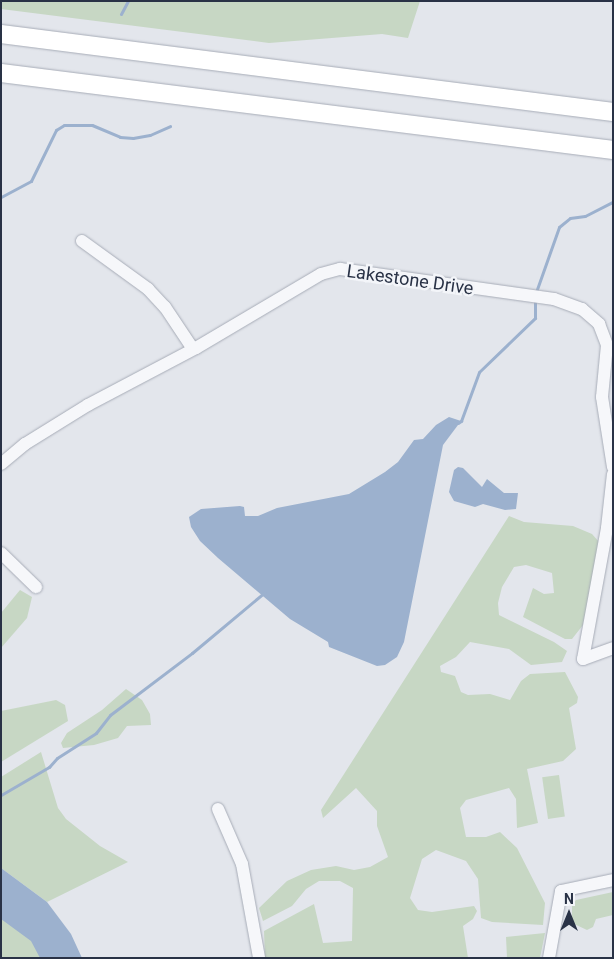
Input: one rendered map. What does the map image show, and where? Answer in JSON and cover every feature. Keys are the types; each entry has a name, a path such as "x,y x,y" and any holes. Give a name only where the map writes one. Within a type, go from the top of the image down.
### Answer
{"highway":[{"path":"1,34 613,112"},
{"path":"1,73 613,150"}],"street":[{"path":"82,242 148,289 165,307 193,349"},
{"name":"Lakestone Drive","path":"1,464 50,428 193,349 321,274 340,269 570,303 591,315 605,335 602,397 613,466"},
{"path":"613,474 607,528 583,659 613,648"},
{"path":"1,553 36,587"},
{"path":"218,809 242,864 259,958"},
{"path":"549,958 561,891 613,880"}],"green space":[{"path":"1,1 420,1 408,38 382,34 269,43 1,9"},
{"path":"509,516 524,522 573,526 592,534 600,543 583,625 572,639 565,639 523,617 533,588 544,594 554,593 552,573 526,565 514,567 502,587 498,603 499,615 554,642 567,651 562,662 531,665 509,649 470,642 456,657 440,666 441,672 455,676 461,692 468,695 490,694 510,700 521,681 530,674 565,672 578,697 577,703 569,708 576,749 563,761 527,769 538,823 517,828 516,799 509,788 466,800 460,808 466,837 486,837 500,832 517,848 545,903 543,925 492,922 481,918 478,879 466,861 436,850 422,859 410,898 418,910 432,912 474,906 477,911 473,919 463,926 468,958 265,958 264,931 314,904 323,943 352,941 353,888 340,881 319,881 306,889 292,906 263,921 259,908 287,881 311,870 336,866 354,870 370,867 388,857 377,826 377,811 356,788 323,818 321,810"},
{"path":"20,590 32,597 27,618 1,648 1,613"},
{"path":"126,689 142,700 150,714 151,725 127,726 118,738 94,745 63,748 61,743 67,733 102,710"},
{"path":"56,700 65,705 68,721 1,762 1,711"},
{"path":"41,752 58,808 66,819 100,846 128,862 47,902 1,868 1,777"},
{"path":"559,775 565,817 548,819 542,777"},
{"path":"613,892 613,915 596,919 593,927 587,930 572,923 572,905 576,900"},
{"path":"1,895 61,958 1,958"},
{"path":"545,933 540,958 507,958 506,937"}],"water":[{"path":"449,417 461,421 443,445 404,642 397,657 385,665 377,666 329,647 328,642 290,619 218,558 200,541 191,527 189,517 201,509 240,506 244,507 245,516 258,516 277,508 349,494 398,462 414,440 423,439 436,425"},
{"path":"458,467 463,468 482,487 487,479 504,493 518,493 516,509 505,510 483,504 475,507 454,501 449,492 454,470"},
{"path":"1,868 47,902 71,934 82,958 40,958 31,941 1,919"}],"waterway":[{"path":"121,14 128,1"},
{"path":"1,197 31,181 56,130 64,125 92,125 120,137 133,138 150,135 170,126"},
{"path":"536,292 559,227 570,218 585,216 613,202"},
{"path":"458,423 461,421 479,372 535,318 535,301"},
{"path":"1,795 49,767 57,758 96,733 110,715 192,653 265,592"}]}
